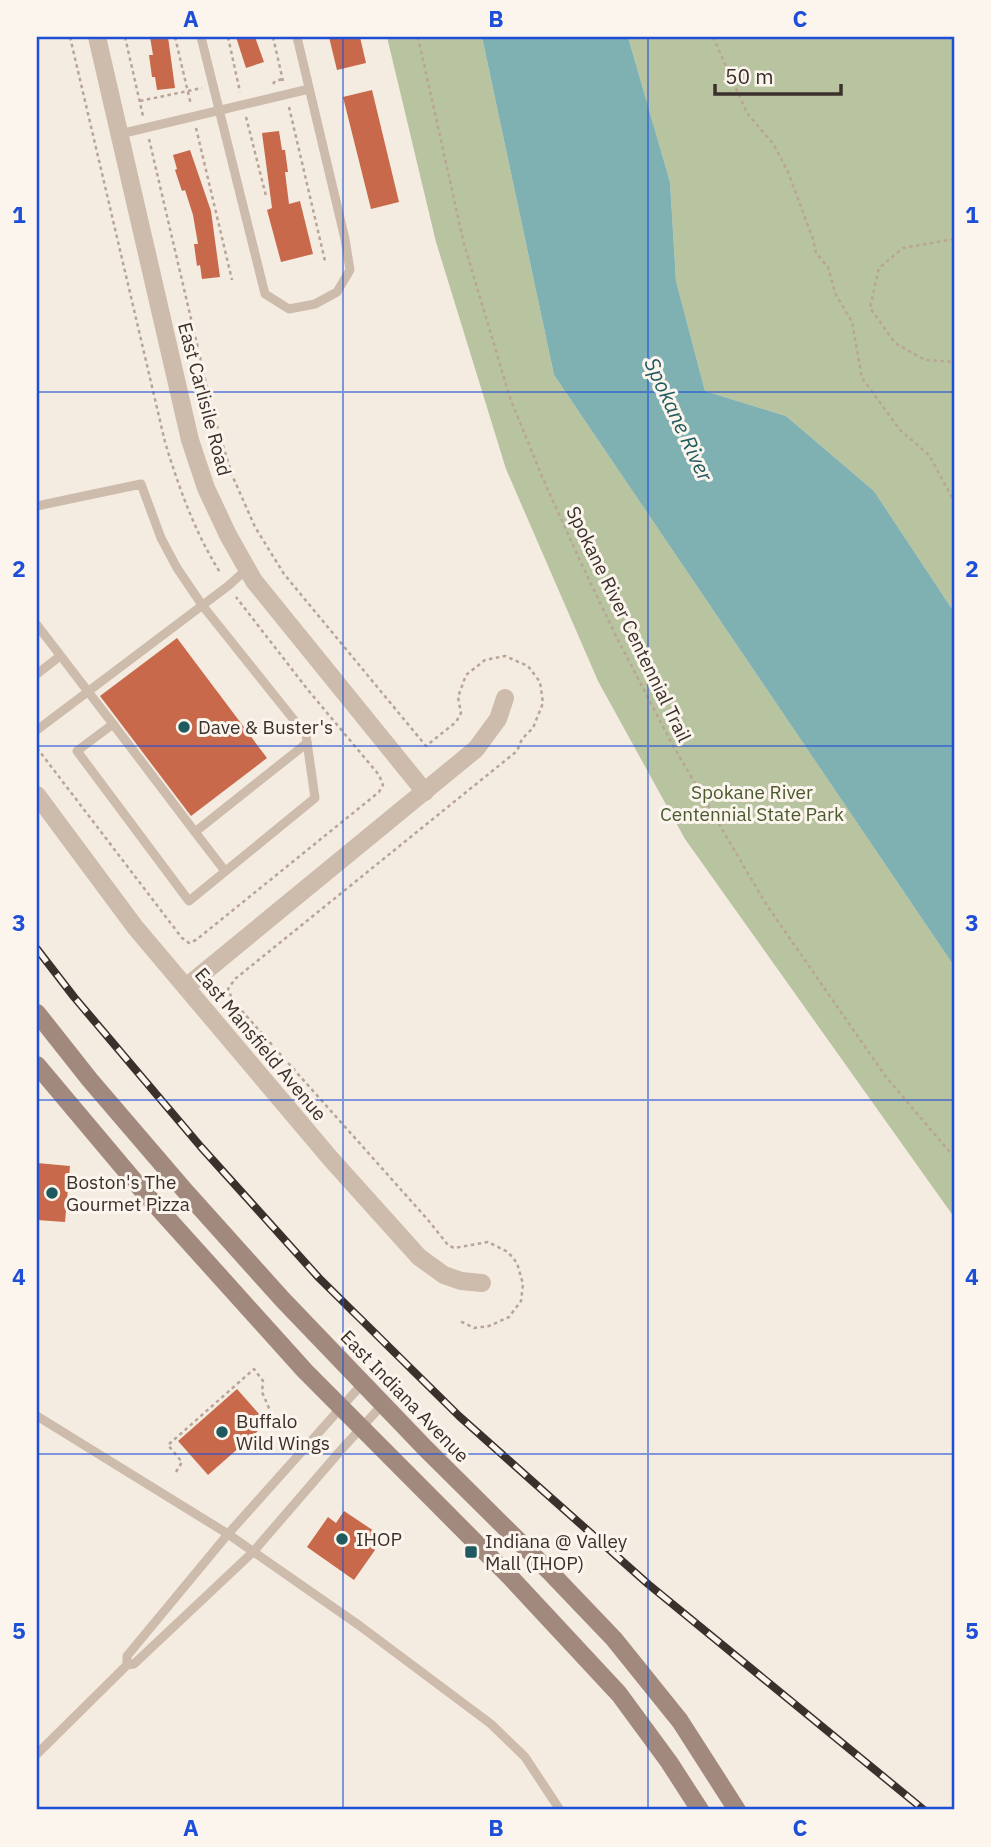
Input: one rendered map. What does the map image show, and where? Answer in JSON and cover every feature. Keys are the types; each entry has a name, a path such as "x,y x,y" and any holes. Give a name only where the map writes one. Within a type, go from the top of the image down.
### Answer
{"main road":[{"name":"East Indiana Avenue","path":"39,1021 283,1300 614,1639 680,1721 737,1810"},
{"path":"37,1065 142,1190 305,1371 512,1579 619,1694 700,1810"}],"street":[{"name":"East Carlisile Road","path":"97,37 190,440 206,488 254,581 425,792"},
{"path":"186,987 476,749 498,719 505,698"},
{"name":"East Mansfield Avenue","path":"37,795 135,927 330,1158 419,1256 444,1275 461,1281 482,1283"}],"lane":[{"path":"201,37 265,294 289,309 315,304 337,292 349,270 345,239 297,37"},
{"path":"120,134 309,89"},
{"path":"37,506 141,484 177,568 202,605 306,735 315,799 188,901 77,751 113,724"},
{"path":"37,730 247,569"},
{"path":"37,625 225,871"},
{"path":"37,674 60,656"},
{"path":"195,832 307,743"},
{"path":"127,1665 127,1656 228,1534 363,1383"},
{"path":"37,1754 127,1665 134,1664 253,1552 383,1404"},
{"path":"37,1416 228,1534 360,1626 501,1732 525,1757 560,1810"}],"path":[{"path":"125,37 214,413 232,475 255,527 284,574 426,746 456,722 461,713 458,697 466,675 485,660 505,656 528,666 540,682 543,703 533,728 522,739 517,751 234,979 228,989 233,1001 448,1245 454,1248 488,1242 508,1252 517,1263 523,1284 521,1301 509,1317 489,1326 474,1328 458,1320"},
{"path":"175,37 191,106"},
{"path":"228,37 241,94"},
{"path":"273,37 284,84"},
{"name":"Spokane River Centennial Trail","path":"418,37 464,244 510,398 582,565 672,744 766,904 886,1077 954,1157"},
{"path":"713,37 747,113 774,145 788,172 816,253 828,267 835,293 852,322 862,378 900,430 929,455 954,501"},
{"path":"140,102 202,88"},
{"path":"289,107 325,261"},
{"path":"246,117 265,196"},
{"path":"196,128 232,280"},
{"path":"954,239 903,248 879,268 870,308 895,343 925,359 954,362"},
{"path":"176,1472 182,1462 168,1445 254,1369 263,1381 262,1392 271,1413"}],"green space":[{"name":"Spokane River Centennial State Park","path":"387,37 482,37 554,375 954,966 954,1217 685,839 598,681 506,469 436,242"},
{"path":"628,37 954,37 954,612 874,491 786,416 705,391 676,281 670,182"}],"water":[{"name":"Spokane River","path":"482,37 628,37 670,182 676,281 705,391 786,416 874,491 954,612 954,966 554,375"}],"building":[{"path":"150,37 168,37 175,88 157,90 149,55 153,55"},
{"path":"236,37 255,37 264,62 246,68"},
{"path":"329,37 360,37 366,63 337,70"},
{"path":"372,90 399,202 371,209 343,97"},
{"path":"279,131 282,150 285,150 289,204 300,201 313,254 281,262 267,210 272,208 262,133"},
{"path":"190,150 211,211 220,277 202,279 200,265 197,266 194,244 198,244 193,215 175,170 177,169 173,155"},
{"name":"Dave & Buster's","path":"177,638 267,758 191,816 100,696"},
{"name":"Boston's The Gourmet Pizza","path":"37,1163 70,1166 65,1222 37,1220"},
{"name":"Buffalo Wild Wings","path":"237,1389 267,1423 208,1475 178,1441"},
{"name":"IHOP","path":"344,1511 377,1533 369,1546 375,1550 354,1580 307,1547 328,1517 336,1523"}],"railway":[{"path":"37,949 74,997 201,1147 319,1278 459,1416 648,1584 924,1810"}],"place":[{"name":"Dave & Buster's","path":"184,727"},
{"name":"Boston's The Gourmet Pizza","path":"52,1193"},
{"name":"Buffalo Wild Wings","path":"222,1432"},
{"name":"IHOP","path":"342,1539"},
{"name":"Indiana @ Valley Mall (IHOP)","path":"471,1552"}]}
